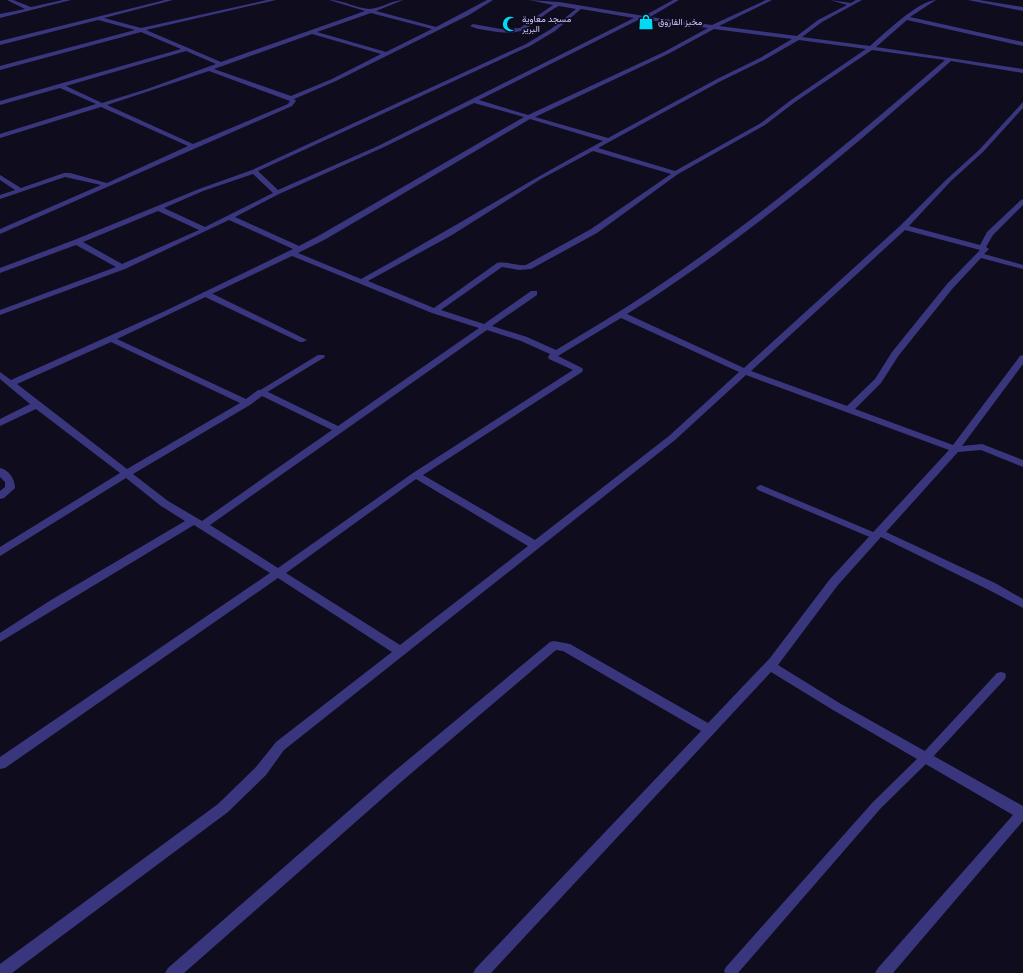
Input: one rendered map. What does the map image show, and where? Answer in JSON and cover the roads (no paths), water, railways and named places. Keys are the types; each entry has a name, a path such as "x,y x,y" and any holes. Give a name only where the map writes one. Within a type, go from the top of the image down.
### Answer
{"street":[{"path":"9,0 30,9"},
{"path":"0,16 69,0"},
{"path":"0,43 171,0"},
{"path":"0,68 141,30 274,0"},
{"path":"331,0 436,30"},
{"path":"0,136 103,105 222,65 401,0"},
{"path":"210,69 291,98 334,80 468,14 491,0"},
{"path":"531,0 557,5 871,48 1023,71"},
{"path":"473,26 519,31 528,27 546,11 570,0"},
{"path":"0,313 122,267 196,234 277,193 380,147 677,0"},
{"path":"10,384 111,339 291,254 528,117 666,53 713,27 770,0"},
{"path":"832,0 851,4"},
{"path":"361,282 449,234 539,178 762,59 798,38 820,21 860,0"},
{"path":"435,311 500,265 506,264 517,269 528,267 594,231 676,173 763,124 793,100 871,48 906,18 934,0"},
{"path":"970,0 1023,9"},
{"path":"0,271 160,209 202,190 254,171 528,45 553,30 580,8"},
{"path":"97,18 141,30 184,50 222,65"},
{"path":"906,18 1023,44"},
{"path":"312,32 386,54"},
{"path":"0,103 184,50"},
{"path":"0,764 278,573 416,475 579,370 552,357 556,353 663,287 768,211 897,106 949,60"},
{"path":"62,86 192,146"},
{"path":"0,232 108,185 192,146 290,105 293,101 291,98"},
{"path":"474,100 608,140"},
{"path":"0,973 223,808 261,771 280,746 672,438 904,227 949,180 981,151 1023,104"},
{"path":"593,149 676,173"},
{"path":"254,171 277,193"},
{"path":"0,197 64,175 70,175 108,185"},
{"path":"0,177 20,190"},
{"path":"849,410 878,381 895,354 980,251 990,234 1023,201"},
{"path":"160,209 204,229"},
{"path":"229,217 299,249"},
{"path":"904,227 980,251 1023,267"},
{"path":"77,242 122,267"},
{"path":"291,254 435,311 524,339 556,353"},
{"path":"0,638 68,595 198,523 339,430 534,292"},
{"path":"620,314 745,372 955,449 982,447 1023,464"},
{"path":"111,339 247,403"},
{"path":"481,973 769,665 834,582 955,449 1023,359"},
{"path":"0,375 36,405 161,500 400,651"},
{"path":"0,552 126,474 247,403 261,392 339,430"},
{"path":"0,423 36,405"},
{"path":"0,471 10,481 10,488 0,496"},
{"path":"416,475 535,545"},
{"path":"877,534 991,586 1023,604"},
{"path":"173,973 396,778 554,646 566,647 709,730"},
{"path":"769,665 837,707 1023,813 883,973"}],"lane":[{"path":"206,294 303,340"},
{"path":"261,392 321,357"},
{"path":"761,488 877,534"},
{"path":"731,971 877,804 926,757 1001,676"}],"place":[{"name":"مخبز الفاروق","path":"646,22"},
{"name":"مسجد معاوية البرير","path":"510,24"}]}
